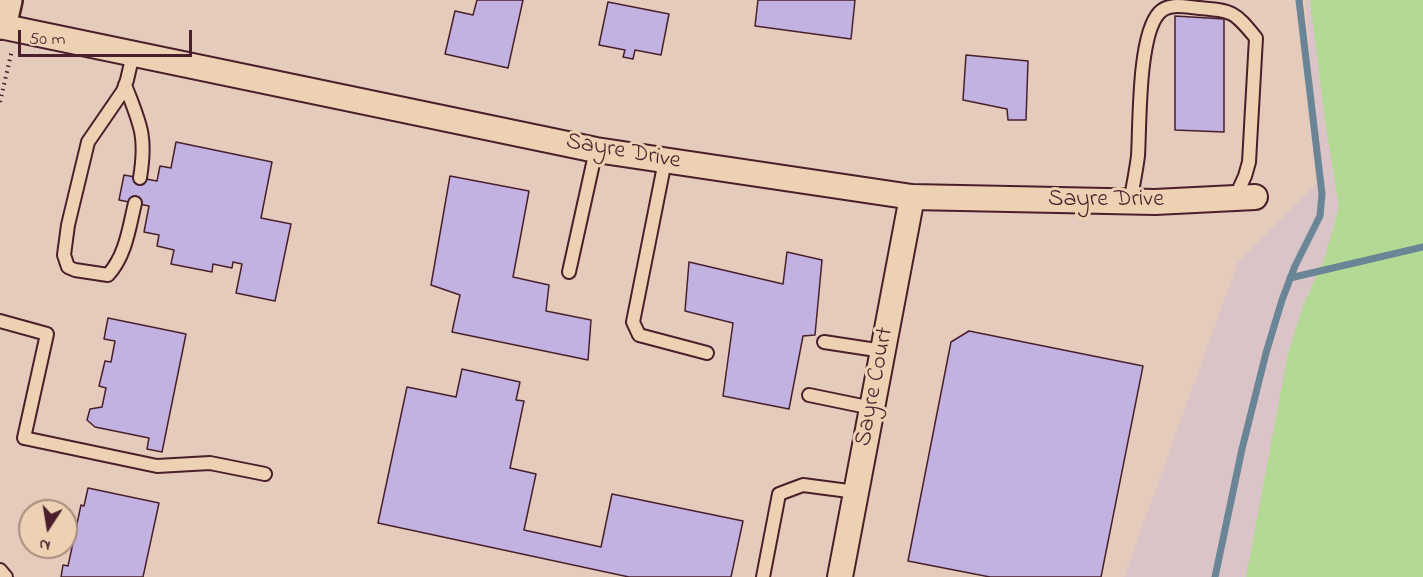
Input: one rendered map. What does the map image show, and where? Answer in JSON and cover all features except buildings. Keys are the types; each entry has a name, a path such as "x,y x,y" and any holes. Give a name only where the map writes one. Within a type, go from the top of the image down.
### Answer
{"main road":[{"path":"0,22 4,0"}],"street":[{"name":"Sayre Drive","path":"0,26 596,150 912,197 1130,202 1245,198"},
{"name":"Sayre Court","path":"840,577 912,197"}],"lane":[{"path":"1130,202 1137,160 1143,65 1149,30 1160,12 1171,6 1227,10 1242,21 1256,38 1245,198"},
{"path":"133,54 125,85 88,142 68,225 64,255 68,267 108,275 121,256 135,203"},
{"path":"125,85 142,128 144,150 140,178"},
{"path":"570,272 596,150"},
{"path":"665,161 633,322 639,335 707,353"},
{"path":"0,321 47,334 24,438 157,466 210,463 265,474"},
{"path":"824,342 883,351"},
{"path":"809,395 872,408"},
{"path":"763,577 779,494 803,485 856,492"},
{"path":"0,570 6,577"}],"shaded area":[{"path":"1306,0 1423,0 1423,577 1124,577 1238,262 1318,182"}],"green space":[{"path":"1310,0 1423,0 1423,577 1246,577 1288,354 1303,306 1325,257 1339,207"}],"waterway":[{"path":"1215,577 1242,449 1266,353 1295,266 1320,216 1322,194 1299,0"},
{"path":"1290,278 1423,247"}]}
